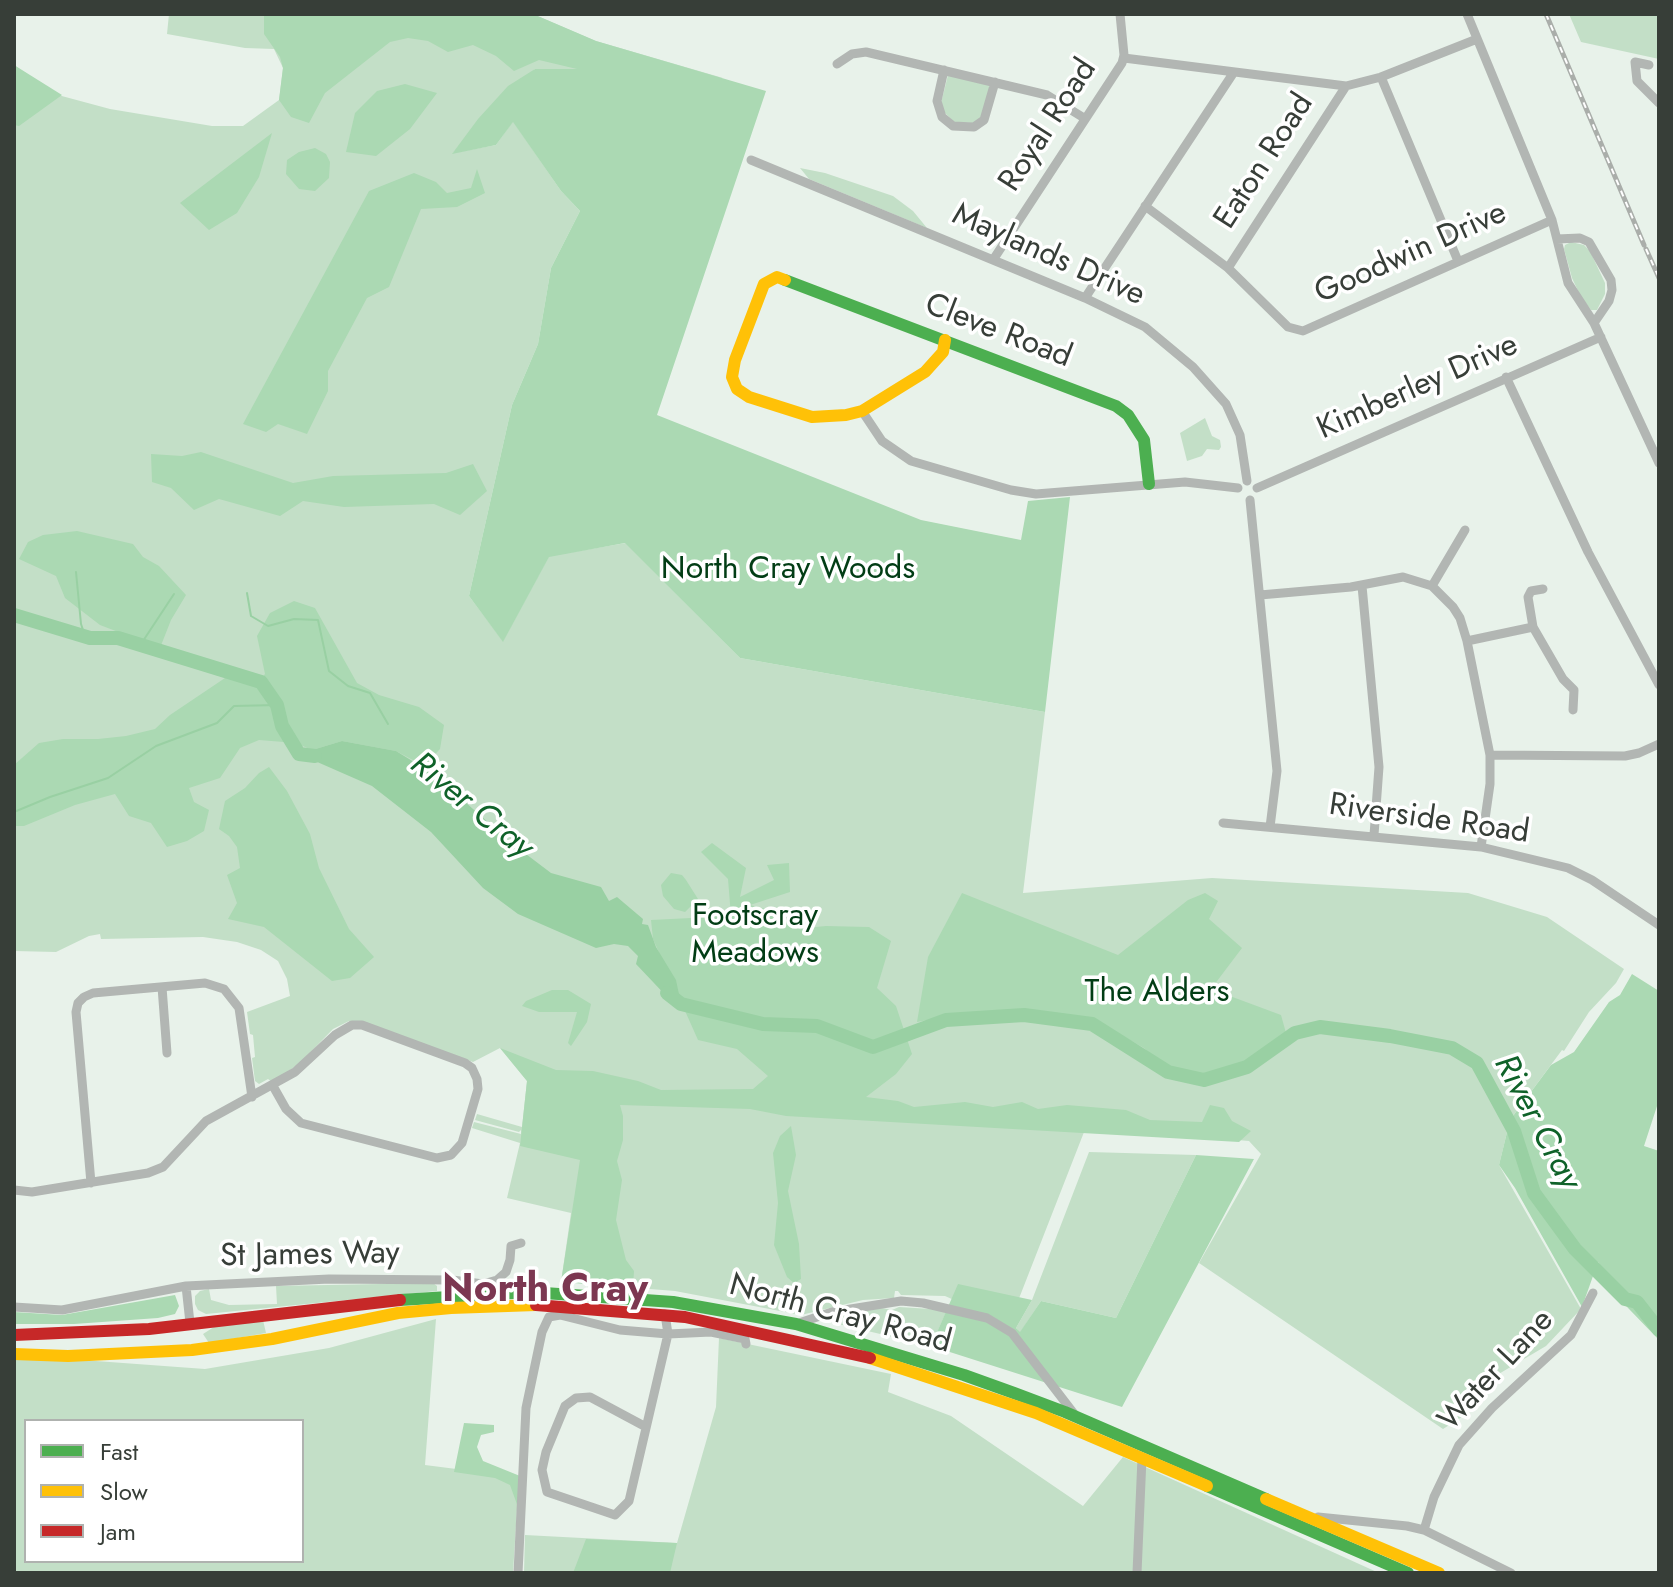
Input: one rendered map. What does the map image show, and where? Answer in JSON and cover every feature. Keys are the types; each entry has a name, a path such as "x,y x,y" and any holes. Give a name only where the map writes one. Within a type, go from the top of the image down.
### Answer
{"main road":[{"name":"Cleve Road","path":"862,411 831,418 812,417 743,394 733,383 735,360 764,284 777,277 1116,406 1128,415 1144,440 1149,484"},
{"path":"862,411 925,372 943,352 945,340"},
{"name":"North Cray Road","path":"14,1335 149,1329 428,1297 530,1292 673,1302 796,1324 964,1375 1076,1417 1439,1573"},
{"name":"North Cray Road","path":"14,1354 68,1356 192,1350 272,1339 398,1313 451,1308 530,1305 665,1314 850,1352 1036,1413 1408,1573"},
{"path":"190,1323 192,1350"}],"street":[{"name":"Royal Road","path":"993,260 1124,58 1120,14"},
{"path":"1467,14 1552,220 1568,283 1594,323 1659,463"},
{"path":"1124,58 1346,86 1381,77 1477,39"},
{"path":"837,64 852,54 864,52 1047,95 1084,118"},
{"path":"1649,65 1630,61 1637,81 1659,103"},
{"path":"944,70 938,109 947,122 960,127 974,127 984,120 995,82"},
{"path":"1085,298 1234,72"},
{"path":"1381,77 1458,261"},
{"name":"Eaton Road","path":"1228,268 1346,86"},
{"name":"Maylands Drive","path":"751,160 1085,298 1145,327 1193,367 1234,415 1247,481"},
{"name":"Goodwin Drive","path":"1145,206 1228,268 1288,327 1303,331 1552,220"},
{"path":"1557,239 1580,238 1589,242 1611,280 1609,301 1594,323"},
{"name":"Kimberley Drive","path":"1257,488 1601,337"},
{"path":"1506,377 1588,552 1659,685"},
{"path":"862,411 882,441 911,461 1011,490 1036,494 1185,482 1238,488 1247,481 1254,483 1257,495 1250,500 1243,499 1238,494 1238,488"},
{"path":"1250,500 1277,771 1270,827"},
{"path":"1432,586 1465,530"},
{"path":"1260,595 1362,586 1403,577 1432,586 1453,607 1467,641 1490,755 1490,784 1481,847"},
{"path":"1362,586 1379,758 1374,835"},
{"path":"1543,589 1531,591 1528,597 1533,627 1563,679 1579,688 1573,710"},
{"path":"1467,641 1533,627"},
{"path":"1490,755 1625,756 1659,744"},
{"name":"Riverside Road","path":"1223,823 1481,847 1568,868 1659,924"},
{"path":"91,1183 76,1012 78,1003 84,997 93,993 205,983 224,989 239,1008 252,1097"},
{"path":"162,987 167,1053"},
{"path":"14,1190 32,1192 91,1183 148,1173 163,1167 206,1121 295,1072 343,1029 362,1025 465,1063 472,1068 478,1089 462,1143 451,1155 437,1158 301,1123 286,1109 273,1086"},
{"name":"St James Way","path":"14,1307 62,1310 186,1286 329,1279 452,1280 483,1284 497,1280 506,1272 513,1243"},
{"name":"St James Way","path":"186,1286 190,1323"},
{"name":"Water Lane","path":"1424,1530 1434,1497 1459,1445 1492,1408 1571,1335 1593,1293"},
{"path":"796,1324 844,1309 901,1301 987,1318 1012,1333 1076,1417"},
{"path":"646,1427 590,1397 576,1398 565,1406 546,1452 542,1470 547,1492 615,1515 629,1501 668,1334 665,1314"},
{"path":"518,1573 526,1408 539,1344 549,1317 560,1315 620,1330 668,1334 711,1332 745,1339 746,1344"},
{"path":"1137,1573 1142,1458"},
{"path":"1307,1516 1424,1530 1511,1573"}],"green space":[{"name":"Footscray Meadows","path":"169,14 533,14 596,41 723,78 535,69 453,153 496,145 513,121 561,191 580,211 551,268 538,344 512,405 469,596 503,641 549,556 626,543 740,658 1045,712 1023,893 1212,878 1468,893 1547,917 1624,969 1510,1120 1499,1165 1581,1309 1546,1346 1497,1375 1479,1406 1443,1429 1199,1263 1261,1154 1249,1141 1086,1127 1009,1324 945,1296 901,1295 898,1291 895,1291 894,1298 863,1300 801,1315 675,1291 561,1282 571,1213 507,1198 520,1143 472,1128 474,1122 521,1134 521,1130 475,1120 477,1114 522,1127 527,1081 500,1048 473,1062 362,1021 349,1021 333,1029 299,1064 272,1082 268,1079 259,1084 255,1081 253,1035 250,1034 247,1012 290,996 287,979 278,961 261,950 237,942 203,937 101,939 100,934 56,952 14,951 14,65 58,95 110,109 212,126 243,126 279,100 283,68 274,49 245,48 167,34"},
{"name":"North Cray Woods","path":"264,14 533,14 596,41 766,91 657,415 921,520 1021,540 1028,501 1070,497 1045,712 740,658 625,543 549,557 503,642 469,596 512,405 538,344 551,268 580,211 561,191 513,122 496,145 452,154 508,86 535,69 577,69 539,60 514,71 496,56 473,45 448,52 428,41 408,38 390,42 325,93 309,123 291,117 279,100 283,68 280,57 264,34"},
{"path":"1569,14 1659,14 1659,59 1581,42"},
{"path":"14,65 62,95 19,126 14,125"},
{"path":"948,75 990,83 984,116 974,123 954,122 944,112 941,103"},
{"path":"405,84 437,93 410,129 376,156 346,152 355,113 377,91"},
{"path":"272,133 259,177 237,213 209,230 180,203"},
{"path":"315,148 326,154 330,162 329,178 315,191 299,189 286,174 287,160 299,152"},
{"path":"800,168 825,173 893,196 913,211 927,228 809,179"},
{"path":"477,169 485,193 457,207 421,209 389,287 367,298 328,371 328,391 307,434 278,424 266,432 243,424 369,191 414,173 436,182 447,193 471,188"},
{"path":"1571,242 1584,245 1590,251 1605,283 1605,294 1597,310 1591,310 1572,278 1564,249"},
{"path":"1205,418 1212,436 1220,440 1221,447 1219,450 1207,449 1202,456 1187,461 1180,433"},
{"path":"201,452 293,483 333,476 446,473 473,464 487,491 460,515 434,504 344,507 303,501 280,516 219,499 194,510 171,488 152,482 151,454 182,456"},
{"path":"77,531 133,544 143,557 159,566 186,595 171,620 160,648 100,625 65,598 56,576 19,559 28,542 43,535"},
{"path":"294,601 315,608 357,683 379,695 419,707 444,725 440,749 424,766 396,751 342,741 312,750 296,743 259,740 240,748 220,778 189,788 194,802 209,810 204,831 187,841 167,847 151,823 129,816 115,794 75,805 24,826 14,826 14,765 39,743 126,736 155,729 170,715 225,678 258,682 265,674 257,636 270,613"},
{"path":"269,767 287,791 310,834 319,868 349,929 374,957 350,978 332,981 264,927 228,919 237,903 227,875 240,868 237,847 219,829 225,801"},
{"path":"712,843 746,868 740,897 774,880 767,865 789,863 790,892 750,905 774,911 795,929 869,927 891,941 877,988 896,1006 912,1054 896,1074 866,1097 898,1101 914,1107 965,1102 993,1107 1022,1102 1038,1109 1067,1105 1126,1110 1150,1120 1202,1122 1210,1105 1224,1108 1232,1121 1251,1131 1239,1142 786,1116 750,1109 620,1105 623,1140 617,1161 622,1180 616,1220 626,1260 634,1271 633,1287 561,1282 580,1160 520,1146 527,1081 500,1048 556,1070 593,1071 638,1081 661,1090 753,1089 768,1076 737,1049 698,1040 653,939 651,920 731,916 728,879 701,852"},
{"path":"671,873 682,875 698,899 685,912 674,909 663,896 661,885"},
{"name":"The Alders","path":"962,893 1118,955 1188,900 1205,893 1218,901 1209,919 1242,948 1211,989 1281,1015 1286,1033 1249,1063 1209,1076 1163,1066 1144,1048 1100,1023 1015,1013 960,1014 917,1022 928,957"},
{"path":"1632,974 1659,991 1659,1100 1644,1146 1659,1151 1659,1340 1600,1279 1609,1278 1598,1262 1582,1307 1499,1165 1510,1120 1551,1065 1574,1052 1609,1002 1620,995"},
{"path":"552,990 568,990 591,1004 587,1022 571,1046 568,1043 577,1012 539,1012 522,1006 526,1001"},
{"path":"791,1126 796,1155 788,1191 799,1244 801,1279 794,1283 787,1277 774,1245 778,1203 773,1153 780,1136"},
{"path":"1089,1152 1196,1155 1116,1318 1041,1301 1020,1333 1016,1328 1032,1300"},
{"path":"1196,1155 1254,1159 1122,1407 931,1346 958,1284 1032,1300 1016,1328 1020,1332 1041,1301 1116,1318"},
{"path":"433,1283 437,1291 206,1314 198,1310 195,1304 195,1296 209,1289 211,1300 229,1305 277,1304 276,1286"},
{"path":"175,1295 179,1306 175,1314 158,1318 74,1324 14,1324 14,1312 62,1315"},
{"path":"899,1307 947,1310 931,1346 821,1320 854,1311"},
{"path":"436,1319 425,1465 519,1477 513,1573 14,1573 14,1355 205,1369 329,1348"},
{"path":"263,1320 266,1333 209,1343 203,1334 217,1325"},
{"path":"719,1338 891,1374 888,1392 951,1416 1083,1506 1123,1457 1379,1573 524,1573 525,1535 677,1543 716,1407"},
{"path":"464,1423 494,1425 494,1432 481,1435 477,1447 483,1461 520,1476 518,1507 510,1485 495,1478 454,1472"},
{"path":"586,1539 677,1543 670,1573 573,1573"}],"shaded area":[{"path":"342,741 396,751 432,773 551,873 601,887 609,901 617,897 643,919 642,924 648,925 656,947 676,980 681,1004 671,1001 636,964 638,956 628,946 614,944 596,948 518,914 483,888 431,832 372,786 299,754"}],"waterway":[{"path":"76,572 85,636"},
{"path":"247,593 251,616 268,626 294,619 318,620 329,671 348,686 370,693 388,724"},
{"path":"141,644 174,594"},
{"name":"River Cray","path":"14,615 90,638 118,638 261,682 277,705 282,726 299,754 315,756"},
{"path":"14,812 108,778 156,746 217,723 234,706 277,705"},
{"name":"River Cray","path":"667,993 681,1004 763,1024 817,1026 873,1047 946,1020 1024,1015 1092,1024 1168,1072 1204,1080 1247,1067 1295,1033 1320,1027 1452,1048 1477,1063 1514,1131 1534,1193 1575,1249 1625,1299 1637,1302 1659,1330"}],"railway":[{"path":"1546,14 1644,245"},
{"path":"1646,249 1659,278"}],"traffic: fast":[{"path":"785,280 1116,406 1128,415 1144,440 1149,484"},
{"path":"400,1300 530,1292 673,1302 796,1324 1014,1393 1266,1499"},
{"path":"1207,1486 1408,1573"}],"traffic: slow":[{"path":"785,280 777,277 764,284 735,360 732,377 737,389 749,397 812,417 862,411 925,372 943,352 945,340"},
{"path":"14,1354 68,1356 192,1350 272,1339 398,1313 536,1305"},
{"path":"870,1358 1036,1413 1207,1486"},
{"path":"1266,1499 1439,1573"}],"traffic: jam":[{"path":"14,1335 149,1329 400,1300"},
{"path":"536,1305 685,1317 870,1358"}],"district":[{"name":"North Cray","path":"545,1291"}]}
